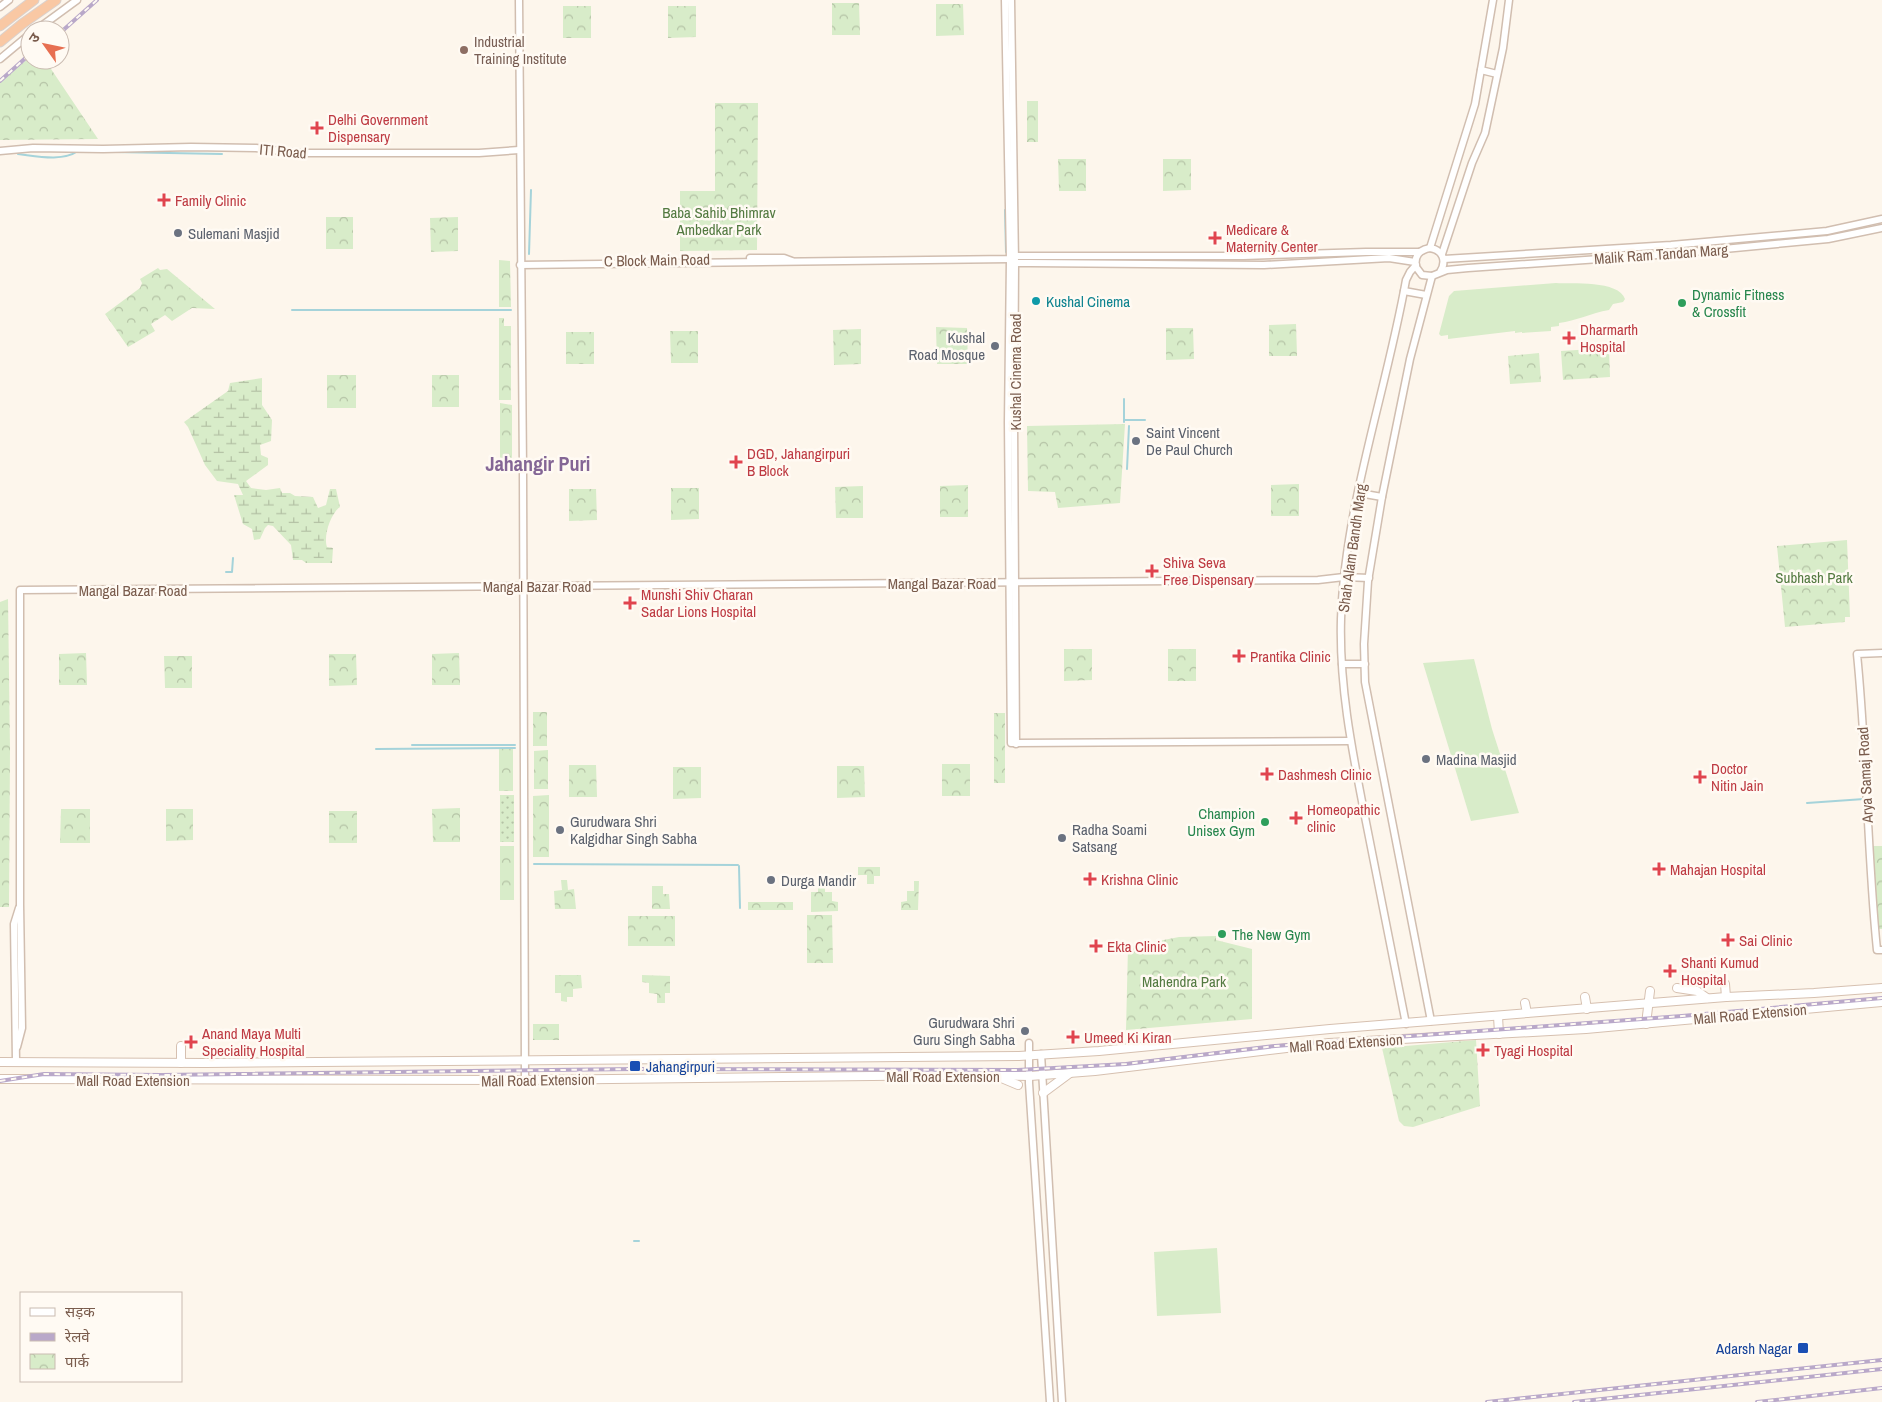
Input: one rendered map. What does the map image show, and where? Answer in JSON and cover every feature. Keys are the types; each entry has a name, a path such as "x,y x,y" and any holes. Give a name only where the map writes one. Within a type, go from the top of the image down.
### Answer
{"highway":[{"path":"0,26 34,0"},
{"path":"0,42 56,0"}],"main road":[{"path":"1725,984 1726,997"},
{"path":"1677,988 1697,991 1707,998"},
{"name":"Mall Road Extension","path":"0,1062 181,1063 1030,1055 1707,998 1882,988"},
{"path":"1646,1024 1650,991"},
{"path":"1585,997 1587,1009"},
{"name":"Mall Road Extension","path":"0,1079 525,1080 1030,1076 1094,1071 1329,1043 1586,1029 1882,1002"},
{"path":"1525,1003 1527,1013"},
{"path":"1498,1016 1499,1034"},
{"path":"181,1046 181,1063"},
{"path":"1043,1093 1071,1072"},
{"path":"996,1076 1018,1085"}],"street":[{"path":"0,7 9,0"},
{"path":"50,20 78,0"},
{"path":"518,0 524,586 525,1080"},
{"name":"Kushal Cinema Road","path":"1006,0 1013,259 1014,744 1350,740"},
{"name":"Kushal Cinema Road","path":"1008,26 1011,0"},
{"path":"1430,248 1466,138 1475,104 1493,0"},
{"path":"1419,252 1415,263 1418,271 1432,276 1440,272 1443,268 1443,257 1472,163 1485,134 1509,0"},
{"path":"0,59 20,42"},
{"path":"1481,70 1497,74"},
{"name":"ITI Road","path":"0,151 33,148 256,148 297,153 479,153 520,150"},
{"name":"Malik Ram Tandan Marg","path":"1443,257 1671,245 1827,230 1882,219"},
{"name":"Malik Ram Tandan Marg","path":"1440,272 1468,268 1672,254 1828,240 1882,228"},
{"path":"1827,230 1828,240"},
{"path":"1671,245 1672,254"},
{"path":"1013,259 1073,264 1126,261 1145,256 1419,252 1430,248 1434,248 1443,257"},
{"path":"1013,259 1073,256 1144,264 1281,265 1389,258 1415,263"},
{"path":"1073,256 1073,264"},
{"path":"1144,264 1145,256"},
{"path":"1230,256 1230,265"},
{"name":"C Block Main Road","path":"520,263 784,263 794,261 1013,259"},
{"name":"Shah Alam Bandh Marg","path":"1406,1024 1350,740 1342,664 1341,620 1344,577 1359,493 1404,291 1408,276 1415,263"},
{"name":"Shah Alam Bandh Marg","path":"1431,1021 1365,682 1364,644 1369,578 1382,497 1410,359 1432,276"},
{"path":"1404,291 1426,295"},
{"path":"1359,493 1382,497"},
{"name":"Mangal Bazar Road","path":"16,1061 17,1047 22,1028 20,590 1013,583 1369,578"},
{"name":"Arya Samaj Road","path":"1882,653 1857,654 1876,950 1882,950"},
{"path":"1342,664 1365,664"},
{"path":"1029,1043 1050,1402"},
{"path":"1041,1054 1062,1402"}],"green space":[{"path":"832,3 859,3 860,35 832,35"},
{"path":"936,4 963,4 964,35 936,36"},
{"path":"563,6 591,6 591,38 563,38"},
{"path":"668,6 696,6 696,37 668,38"},
{"path":"20,65 20,70 52,70 98,139 0,140 0,82"},
{"path":"1027,101 1038,101 1038,142 1027,142"},
{"name":"Baba Sahib Bhimrav Ambedkar Park","path":"715,103 758,103 757,250 680,251 680,191 715,191"},
{"path":"1058,159 1086,159 1086,191 1059,191"},
{"path":"1163,159 1191,159 1191,190 1163,191"},
{"path":"326,217 353,217 353,249 326,249"},
{"path":"458,217 458,251 431,252 430,218"},
{"path":"499,260 510,261 511,307 499,307"},
{"path":"158,268 160,270 167,269 215,309 192,308 172,321 165,315 151,324 155,331 128,347 105,314 140,288 142,283 140,279"},
{"path":"1556,283 1583,283 1604,286 1621,293 1625,299 1623,302 1613,304 1609,310 1559,323 1559,326 1551,327 1551,331 1515,333 1515,331 1448,339 1448,335 1441,336 1439,334 1449,296 1454,291"},
{"path":"499,318 504,318 504,326 511,326 511,400 499,400"},
{"path":"1296,324 1297,356 1269,356 1269,325"},
{"path":"936,327 967,328 968,364 937,364"},
{"path":"1166,328 1193,328 1194,359 1166,360"},
{"path":"861,329 861,364 834,365 833,330"},
{"path":"670,331 698,331 698,363 671,363"},
{"path":"566,332 594,332 594,364 566,364"},
{"path":"1609,348 1610,377 1563,380 1561,351"},
{"path":"1539,353 1541,382 1510,384 1508,356"},
{"path":"327,375 356,375 356,408 327,408"},
{"path":"432,375 459,375 459,407 432,407"},
{"path":"262,378 262,405 272,420 271,441 260,445 261,455 268,458 268,465 246,481 251,488 266,490 280,488 282,493 313,497 318,508 326,505 330,489 336,489 340,507 331,519 326,537 327,547 333,548 332,563 306,563 302,560 293,560 291,545 273,526 268,525 260,539 254,540 252,529 243,524 234,495 243,495 238,484 217,481 205,465 184,422 228,391 230,383"},
{"path":"500,403 512,405 512,461 500,461"},
{"path":"1125,424 1120,503 1058,508 1055,492 1028,491 1027,426"},
{"path":"1299,484 1299,516 1271,516 1271,485"},
{"path":"968,485 968,517 940,517 940,486"},
{"path":"863,486 863,518 836,518 835,487"},
{"path":"671,488 699,488 699,519 671,520"},
{"path":"569,489 596,489 597,520 569,521"},
{"name":"Subhash Park","path":"1847,540 1850,617 1845,617 1845,622 1785,627 1777,546"},
{"path":"8,599 10,750 9,907 0,907 0,602"},
{"path":"1064,649 1092,649 1092,680 1064,681"},
{"path":"1168,649 1196,649 1196,681 1168,681"},
{"path":"86,653 87,685 59,685 59,654"},
{"path":"459,653 460,685 432,685 432,654"},
{"path":"329,654 356,654 357,685 329,686"},
{"path":"164,656 192,656 192,688 165,688"},
{"path":"1474,659 1492,729 1519,813 1471,821 1423,663"},
{"path":"533,712 547,712 547,746 533,746"},
{"path":"994,713 1005,713 1005,783 994,783"},
{"path":"499,748 513,748 513,791 499,791"},
{"path":"548,750 548,789 534,789 534,751"},
{"path":"942,764 970,764 970,796 942,796"},
{"path":"569,765 596,765 597,797 569,797"},
{"path":"837,766 864,766 865,797 837,798"},
{"path":"673,767 701,767 701,798 673,799"},
{"path":"500,795 514,795 514,842 500,842"},
{"path":"549,795 549,857 533,857 533,796"},
{"path":"460,808 460,842 433,842 432,809"},
{"path":"61,809 90,809 90,843 60,843"},
{"path":"166,809 193,809 193,840 166,841"},
{"path":"329,811 357,811 357,843 329,843"},
{"path":"500,846 514,846 514,900 500,900"},
{"path":"1873,846 1882,846 1882,929 1878,929"},
{"path":"858,867 880,867 880,876 874,876 874,884 867,884 867,875 858,875"},
{"path":"561,880 567,880 568,890 574,889 576,909 555,909 554,891 562,890"},
{"path":"914,881 919,881 918,910 901,910 901,902 907,901 907,891 914,891"},
{"path":"818,883 825,883 825,892 832,892 832,901 838,902 838,911 811,912 811,892 818,892"},
{"path":"652,886 663,886 663,894 669,894 670,909 652,909"},
{"path":"748,902 793,902 793,910 748,910"},
{"path":"807,915 832,915 833,963 807,963"},
{"path":"628,916 675,916 675,946 628,946"},
{"name":"Mahendra Park","path":"1216,936 1216,940 1252,949 1252,1019 1126,1030 1128,947 1179,937"},
{"path":"555,975 581,975 582,988 573,989 573,997 567,997 567,1002 561,1001 561,993 555,993"},
{"path":"642,975 670,976 670,993 665,993 665,1003 657,1003 657,994 649,993 649,983 642,982"},
{"path":"533,1024 559,1024 559,1040 533,1040"},
{"path":"1476,1040 1480,1106 1413,1127 1404,1126 1399,1121 1382,1048"},
{"path":"1217,1248 1221,1313 1157,1316 1154,1252"}],"waterway":[{"path":"18,154 57,157 78,151"},
{"path":"116,152 222,154"},
{"path":"529,254 531,190"},
{"path":"1005,210 1006,252"},
{"path":"292,310 511,310"},
{"path":"1124,399 1124,422"},
{"path":"1124,420 1145,420"},
{"path":"1127,469 1129,426"},
{"path":"226,572 232,572 233,558"},
{"path":"412,745 515,745"},
{"path":"376,749 515,748"},
{"path":"1807,803 1864,799"},
{"path":"534,864 738,865"},
{"path":"739,866 740,908"},
{"path":"634,1241 639,1241"}],"railway":[{"path":"70,24 97,0"},
{"path":"0,81 20,63"},
{"path":"0,1081 44,1074 162,1075 635,1069 1018,1070 1126,1064 1275,1046 1682,1016 1882,998"},
{"path":"1487,1402 1882,1360"},
{"path":"1574,1402 1882,1369"},
{"path":"1757,1402 1882,1388"}],"place":[{"name":"Industrial Training Institute","path":"464,50"},
{"name":"Delhi Government Dispensary","path":"317,128"},
{"name":"Family Clinic","path":"164,200"},
{"name":"Sulemani Masjid","path":"178,233"},
{"name":"Medicare & Maternity Center","path":"1215,238"},
{"name":"Kushal Cinema","path":"1036,301"},
{"name":"Dynamic Fitness & Crossfit","path":"1682,303"},
{"name":"Dharmarth Hospital","path":"1569,338"},
{"name":"Kushal Road Mosque","path":"995,346"},
{"name":"Saint Vincent De Paul Church","path":"1136,441"},
{"name":"DGD, Jahangirpuri B Block","path":"736,462"},
{"name":"Shiva Seva Free Dispensary","path":"1152,571"},
{"name":"Munshi Shiv Charan Sadar Lions Hospital","path":"630,603"},
{"name":"Prantika Clinic","path":"1239,656"},
{"name":"Madina Masjid","path":"1426,759"},
{"name":"Dashmesh Clinic","path":"1267,774"},
{"name":"Doctor Nitin Jain","path":"1700,777"},
{"name":"Homeopathic clinic","path":"1296,818"},
{"name":"Champion Unisex Gym","path":"1265,822"},
{"name":"Gurudwara Shri Kalgidhar Singh Sabha","path":"560,830"},
{"name":"Radha Soami Satsang","path":"1062,838"},
{"name":"Mahajan Hospital","path":"1659,869"},
{"name":"Krishna Clinic","path":"1090,879"},
{"name":"Durga Mandir","path":"771,880"},
{"name":"The New Gym","path":"1222,934"},
{"name":"Sai Clinic","path":"1728,940"},
{"name":"Ekta Clinic","path":"1096,946"},
{"name":"Shanti Kumud Hospital","path":"1670,971"},
{"name":"Gurudwara Shri Guru Singh Sabha","path":"1025,1031"},
{"name":"Umeed Ki Kiran","path":"1073,1037"},
{"name":"Anand Maya Multi Speciality Hospital","path":"191,1042"},
{"name":"Tyagi Hospital","path":"1483,1050"},
{"name":"Jahangirpuri","path":"635,1066"},
{"name":"Adarsh Nagar","path":"1803,1348"}],"district":[{"name":"Jahangir Puri","path":"538,463"}]}
